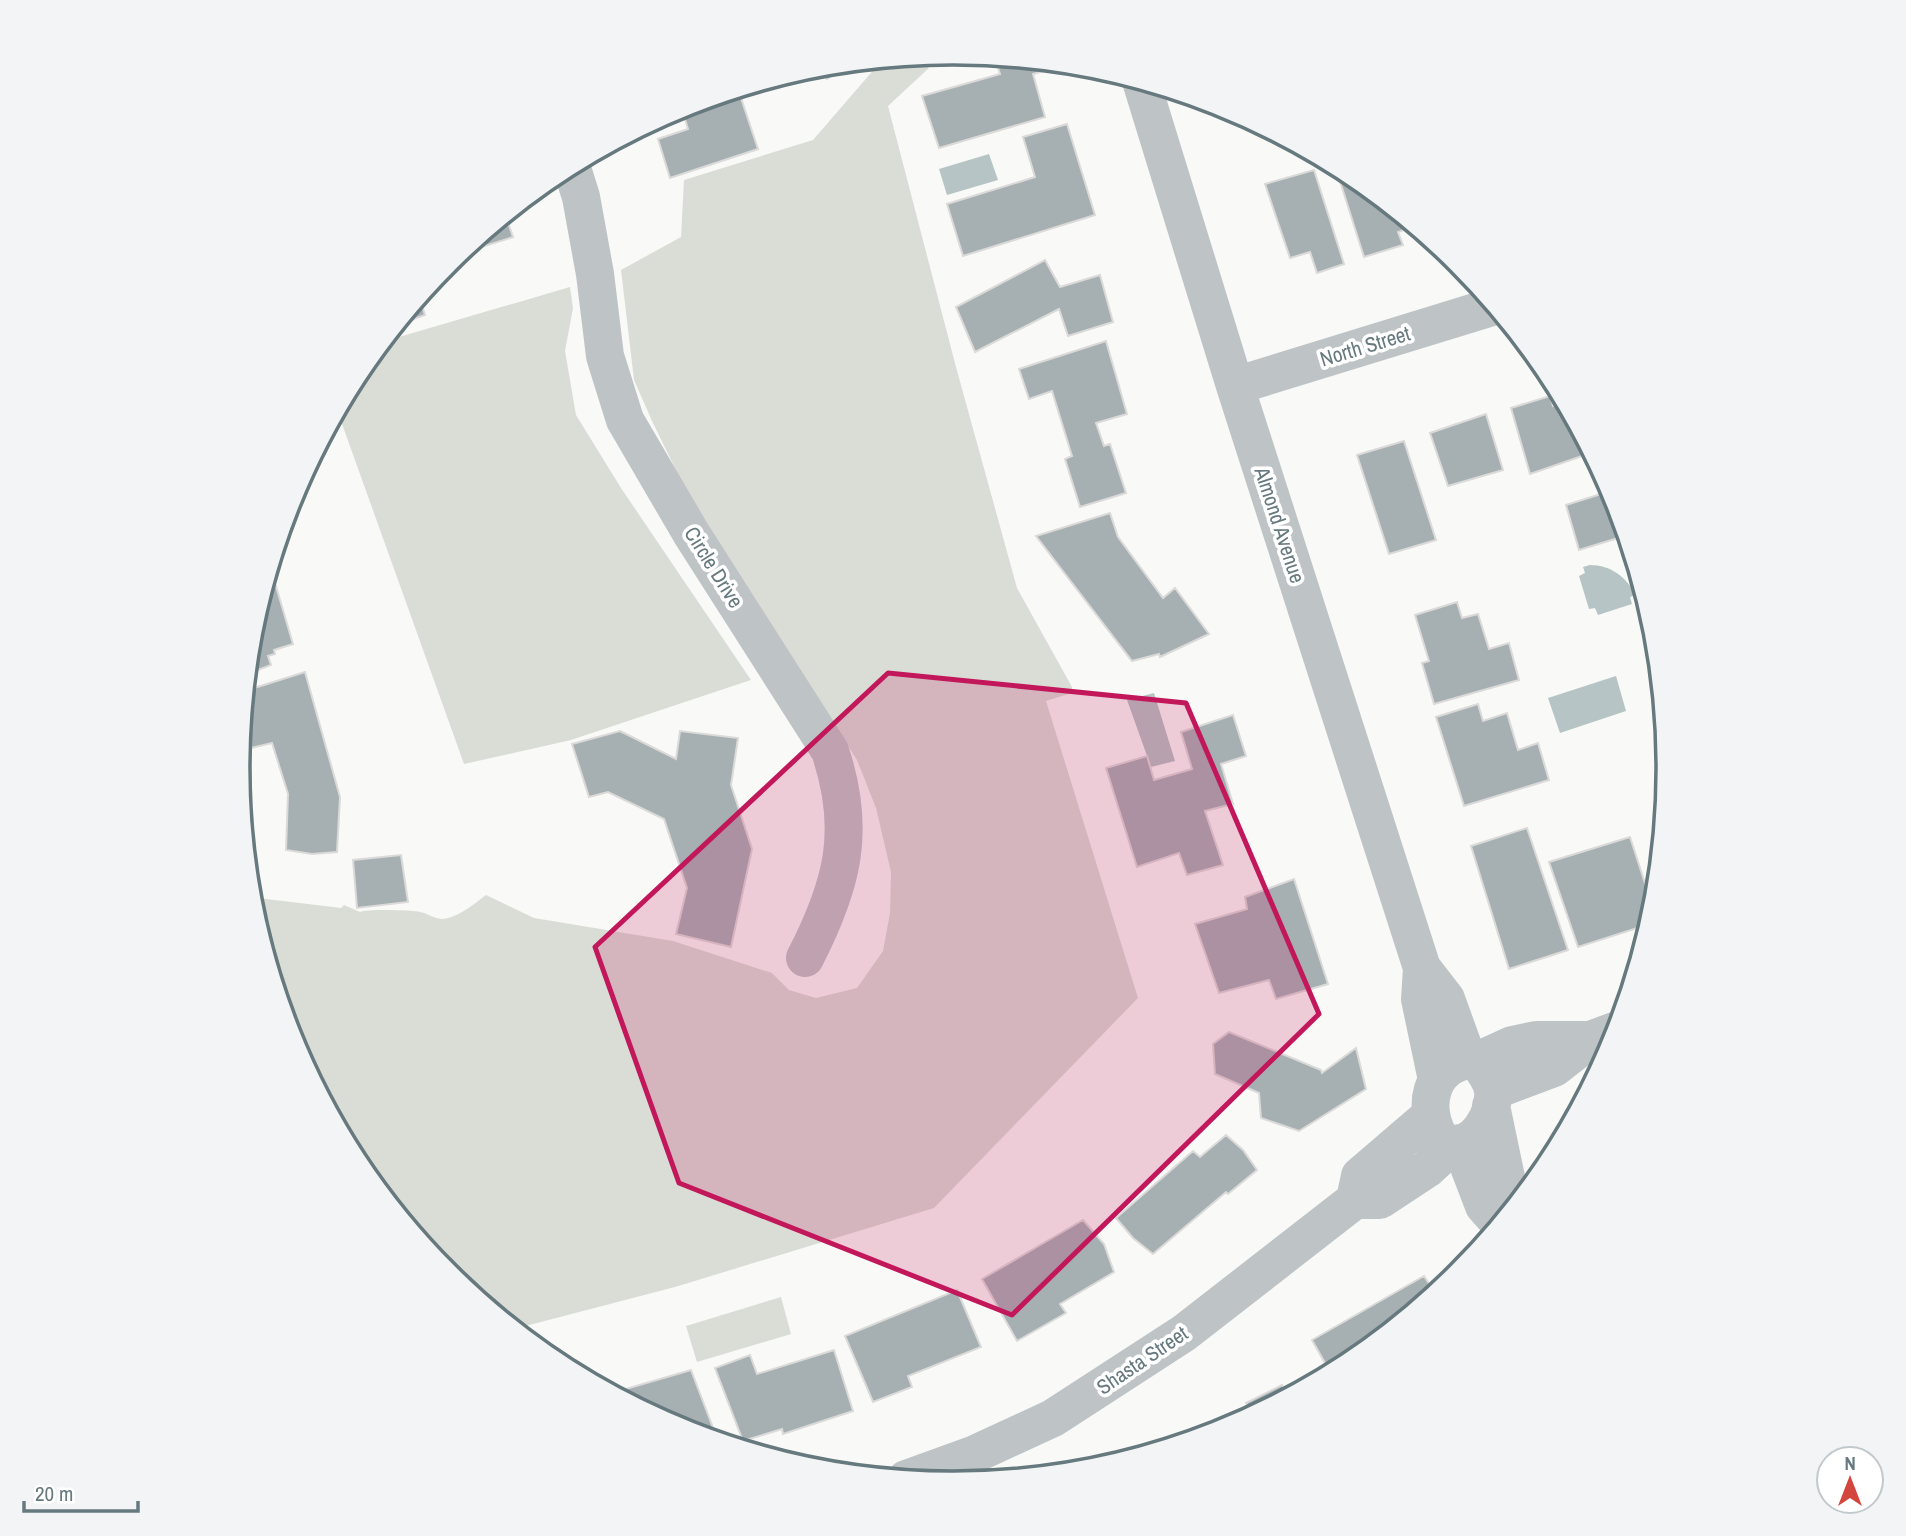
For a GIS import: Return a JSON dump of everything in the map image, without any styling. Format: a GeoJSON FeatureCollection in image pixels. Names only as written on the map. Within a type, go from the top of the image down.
{"type":"FeatureCollection","features":[{"type":"Feature","properties":{"kind":"street","name":"Almond Avenue"},"geometry":{"type":"LineString","coordinates":[[1144,92],[1235,386],[1422,968],[1446,999],[1452,1014],[1466,1085]]}},
{"type":"Feature","properties":{"kind":"street","name":"Circle Drive"},"geometry":{"type":"LineString","coordinates":[[574,175],[581,197],[595,274],[605,356],[625,420],[691,533],[830,751],[836,771],[841,794],[843,859],[834,897],[805,958]]}},
{"type":"Feature","properties":{"kind":"street","name":"North Street"},"geometry":{"type":"LineString","coordinates":[[1235,386],[1486,309]]}},
{"type":"Feature","properties":{"kind":"street","name":"Almond Avenue"},"geometry":{"type":"LineString","coordinates":[[1422,968],[1420,999],[1466,1085],[1509,1198]]}},
{"type":"Feature","properties":{"kind":"street"},"geometry":{"type":"LineString","coordinates":[[1452,1014],[1482,1037],[1512,1045]]}},
{"type":"Feature","properties":{"kind":"street","name":"Shasta Street"},"geometry":{"type":"LineString","coordinates":[[1466,1085],[1554,1068],[1604,1035]]}},
{"type":"Feature","properties":{"kind":"street","name":"Shasta Street"},"geometry":{"type":"LineString","coordinates":[[1355,1200],[1360,1176],[1512,1045],[1536,1040],[1604,1035]]}},
{"type":"Feature","properties":{"kind":"street"},"geometry":{"type":"LineString","coordinates":[[1466,1085],[1440,1139],[1457,1143],[1484,1206],[1494,1217]]}},
{"type":"Feature","properties":{"kind":"street","name":"Shasta Street"},"geometry":{"type":"LineString","coordinates":[[929,1470],[975,1454],[1053,1418],[1184,1333],[1355,1200],[1380,1200],[1427,1169],[1457,1143],[1474,1136],[1482,1128],[1466,1085]]}},
{"type":"Feature","properties":{"kind":"highlighted area"},"geometry":{"type":"Polygon","coordinates":[[[888,673],[1186,703],[1319,1014],[1012,1315],[679,1183],[595,947],[888,673]]]}},
{"type":"Feature","properties":{"kind":"shaded area"},"geometry":{"type":"Polygon","coordinates":[[[907,66],[927,66],[929,68],[888,106],[1017,588],[1072,687],[1072,693],[1046,701],[1138,998],[934,1208],[675,1287],[525,1326],[489,1297],[424,1232],[368,1159],[344,1120],[303,1037],[287,994],[262,898],[341,908],[344,905],[360,912],[415,911],[442,919],[460,913],[486,895],[534,918],[673,941],[772,973],[789,990],[816,998],[857,988],[883,951],[890,913],[891,872],[876,808],[857,760],[695,509],[652,421],[634,380],[621,270],[681,237],[684,180],[813,140],[874,70],[907,66]]]}},
{"type":"Feature","properties":{"kind":"shaded area"},"geometry":{"type":"Polygon","coordinates":[[[989,154],[998,180],[947,195],[939,169],[989,154]]]}},
{"type":"Feature","properties":{"kind":"shaded area"},"geometry":{"type":"Polygon","coordinates":[[[570,287],[573,308],[565,351],[576,415],[621,488],[751,680],[571,740],[464,764],[341,421],[368,377],[397,338],[570,287]]]}},
{"type":"Feature","properties":{"kind":"shaded area"},"geometry":{"type":"Polygon","coordinates":[[[1583,567],[1605,567],[1623,578],[1633,591],[1634,596],[1630,597],[1632,604],[1598,615],[1595,608],[1589,609],[1579,576],[1585,573],[1583,567]]]}},
{"type":"Feature","properties":{"kind":"shaded area"},"geometry":{"type":"Polygon","coordinates":[[[1616,676],[1626,711],[1560,733],[1548,698],[1616,676]]]}},
{"type":"Feature","properties":{"kind":"shaded area"},"geometry":{"type":"Polygon","coordinates":[[[1154,693],[1175,761],[1151,767],[1127,700],[1154,693]]]}},
{"type":"Feature","properties":{"kind":"shaded area"},"geometry":{"type":"Polygon","coordinates":[[[781,1297],[791,1334],[697,1362],[686,1326],[781,1297]]]}},
{"type":"Feature","properties":{"kind":"building"},"geometry":{"type":"Polygon","coordinates":[[[998,66],[1044,71],[1033,74],[1045,117],[939,148],[922,96],[1000,74],[998,66]]]}},
{"type":"Feature","properties":{"kind":"building"},"geometry":{"type":"Polygon","coordinates":[[[741,98],[758,149],[670,178],[658,139],[688,129],[685,118],[741,98]]]}},
{"type":"Feature","properties":{"kind":"building"},"geometry":{"type":"Polygon","coordinates":[[[1067,124],[1095,215],[963,256],[947,204],[1035,177],[1023,137],[1067,124]]]}},
{"type":"Feature","properties":{"kind":"building"},"geometry":{"type":"Polygon","coordinates":[[[1314,170],[1344,264],[1317,273],[1310,252],[1290,258],[1265,184],[1314,170]]]}},
{"type":"Feature","properties":{"kind":"building"},"geometry":{"type":"Polygon","coordinates":[[[1340,180],[1405,229],[1398,232],[1403,245],[1364,257],[1340,180]]]}},
{"type":"Feature","properties":{"kind":"building"},"geometry":{"type":"Polygon","coordinates":[[[508,223],[513,237],[480,247],[508,223]]]}},
{"type":"Feature","properties":{"kind":"building"},"geometry":{"type":"Polygon","coordinates":[[[1045,260],[1060,287],[1100,275],[1113,322],[1068,336],[1059,309],[975,352],[956,307],[1045,260]]]}},
{"type":"Feature","properties":{"kind":"building"},"geometry":{"type":"Polygon","coordinates":[[[422,306],[425,315],[411,320],[422,306]]]}},
{"type":"Feature","properties":{"kind":"building"},"geometry":{"type":"Polygon","coordinates":[[[1106,341],[1127,414],[1096,423],[1104,446],[1110,444],[1126,493],[1080,507],[1065,459],[1072,456],[1052,391],[1029,399],[1019,369],[1106,341]]]}},
{"type":"Feature","properties":{"kind":"building"},"geometry":{"type":"Polygon","coordinates":[[[1550,396],[1583,456],[1530,474],[1511,408],[1550,396]]]}},
{"type":"Feature","properties":{"kind":"building"},"geometry":{"type":"Polygon","coordinates":[[[1486,414],[1503,470],[1448,486],[1430,433],[1486,414]]]}},
{"type":"Feature","properties":{"kind":"building"},"geometry":{"type":"Polygon","coordinates":[[[1404,441],[1436,540],[1389,554],[1357,455],[1404,441]]]}},
{"type":"Feature","properties":{"kind":"building"},"geometry":{"type":"Polygon","coordinates":[[[1601,494],[1618,538],[1579,550],[1566,505],[1601,494]]]}},
{"type":"Feature","properties":{"kind":"building"},"geometry":{"type":"Polygon","coordinates":[[[1110,513],[1118,537],[1163,598],[1175,588],[1209,634],[1160,657],[1159,654],[1132,661],[1036,536],[1110,513]]]}},
{"type":"Feature","properties":{"kind":"building"},"geometry":{"type":"Polygon","coordinates":[[[275,583],[293,644],[274,650],[275,654],[268,656],[271,665],[257,670],[275,583]]]}},
{"type":"Feature","properties":{"kind":"building"},"geometry":{"type":"Polygon","coordinates":[[[1457,602],[1462,618],[1478,614],[1489,649],[1509,643],[1519,680],[1434,704],[1422,663],[1429,661],[1415,615],[1457,602]]]}},
{"type":"Feature","properties":{"kind":"building"},"geometry":{"type":"Polygon","coordinates":[[[305,672],[340,797],[337,852],[312,854],[286,850],[288,794],[272,743],[250,748],[255,688],[305,672]]]}},
{"type":"Feature","properties":{"kind":"building"},"geometry":{"type":"Polygon","coordinates":[[[1478,704],[1483,721],[1507,713],[1518,750],[1538,743],[1549,780],[1464,806],[1436,717],[1478,704]]]}},
{"type":"Feature","properties":{"kind":"building"},"geometry":{"type":"Polygon","coordinates":[[[1233,715],[1246,756],[1221,764],[1233,804],[1205,811],[1223,865],[1187,875],[1179,853],[1137,867],[1106,768],[1147,756],[1154,780],[1192,769],[1181,732],[1233,715]]]}},
{"type":"Feature","properties":{"kind":"building"},"geometry":{"type":"Polygon","coordinates":[[[620,731],[676,759],[680,731],[738,738],[731,785],[752,849],[731,947],[676,934],[687,888],[664,819],[608,792],[589,797],[572,744],[620,731]]]}},
{"type":"Feature","properties":{"kind":"building"},"geometry":{"type":"Polygon","coordinates":[[[1527,828],[1568,950],[1509,969],[1471,846],[1527,828]]]}},
{"type":"Feature","properties":{"kind":"building"},"geometry":{"type":"Polygon","coordinates":[[[1630,837],[1646,886],[1637,928],[1578,947],[1549,862],[1630,837]]]}},
{"type":"Feature","properties":{"kind":"building"},"geometry":{"type":"Polygon","coordinates":[[[401,855],[408,902],[357,908],[353,860],[401,855]]]}},
{"type":"Feature","properties":{"kind":"building"},"geometry":{"type":"Polygon","coordinates":[[[1294,879],[1328,984],[1276,999],[1269,980],[1219,993],[1195,924],[1247,909],[1245,897],[1294,879]]]}},
{"type":"Feature","properties":{"kind":"building"},"geometry":{"type":"Polygon","coordinates":[[[1229,1032],[1321,1070],[1322,1073],[1356,1048],[1366,1089],[1299,1131],[1261,1118],[1259,1093],[1215,1074],[1213,1044],[1229,1032]]]}},
{"type":"Feature","properties":{"kind":"building"},"geometry":{"type":"Polygon","coordinates":[[[1226,1135],[1243,1150],[1257,1170],[1228,1194],[1226,1192],[1153,1254],[1133,1238],[1116,1218],[1193,1151],[1200,1157],[1226,1135]]]}},
{"type":"Feature","properties":{"kind":"building"},"geometry":{"type":"Polygon","coordinates":[[[1083,1220],[1104,1244],[1114,1272],[1060,1304],[1066,1313],[1017,1341],[982,1279],[1083,1220]]]}},
{"type":"Feature","properties":{"kind":"building"},"geometry":{"type":"Polygon","coordinates":[[[1424,1276],[1430,1285],[1381,1326],[1326,1364],[1312,1340],[1424,1276]]]}},
{"type":"Feature","properties":{"kind":"building"},"geometry":{"type":"Polygon","coordinates":[[[957,1290],[981,1347],[908,1376],[912,1387],[873,1402],[845,1336],[957,1290]]]}},
{"type":"Feature","properties":{"kind":"building"},"geometry":{"type":"Polygon","coordinates":[[[834,1350],[853,1411],[783,1434],[782,1429],[747,1440],[742,1438],[715,1368],[750,1355],[757,1374],[834,1350]]]}},
{"type":"Feature","properties":{"kind":"building"},"geometry":{"type":"Polygon","coordinates":[[[691,1370],[713,1429],[684,1418],[624,1389],[691,1370]]]}},
{"type":"Feature","properties":{"kind":"building"},"geometry":{"type":"Polygon","coordinates":[[[1282,1385],[1284,1388],[1248,1406],[1246,1403],[1282,1385]]]}}]}
